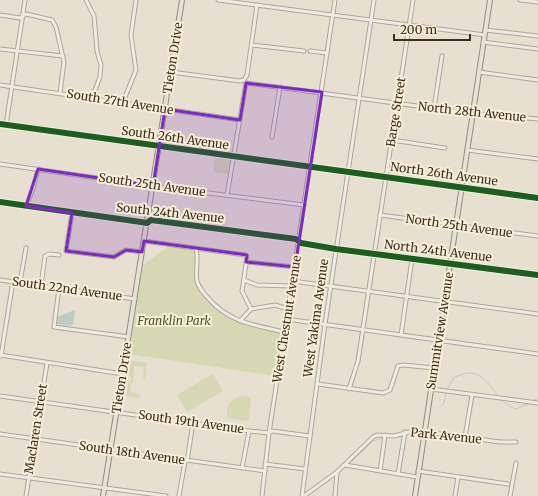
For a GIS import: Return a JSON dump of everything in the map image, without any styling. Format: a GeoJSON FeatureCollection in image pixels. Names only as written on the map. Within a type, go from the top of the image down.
{"type":"FeatureCollection","features":[{"type":"Feature","properties":{"kind":"main road","name":"Tieton Drive"},"geometry":{"type":"LineString","coordinates":[[104,496],[182,0]]}},
{"type":"Feature","properties":{"kind":"main road","name":"Summitview Avenue"},"geometry":{"type":"LineString","coordinates":[[414,496],[490,0]]}},
{"type":"Feature","properties":{"kind":"street"},"geometry":{"type":"LineString","coordinates":[[6,125],[25,0]]}},
{"type":"Feature","properties":{"kind":"street"},"geometry":{"type":"LineString","coordinates":[[86,0],[94,16],[97,51],[101,65],[100,77],[92,98]]}},
{"type":"Feature","properties":{"kind":"street"},"geometry":{"type":"LineString","coordinates":[[123,102],[136,70],[131,35],[136,0]]}},
{"type":"Feature","properties":{"kind":"street"},"geometry":{"type":"LineString","coordinates":[[218,0],[484,35]]}},
{"type":"Feature","properties":{"kind":"street","name":"West Chestnut Avenue"},"geometry":{"type":"LineString","coordinates":[[262,496],[269,433],[335,0]]}},
{"type":"Feature","properties":{"kind":"street","name":"West Yakima Avenue"},"geometry":{"type":"LineString","coordinates":[[303,496],[305,469],[318,384],[325,324],[374,0]]}},
{"type":"Feature","properties":{"kind":"street","name":"Barge Street"},"geometry":{"type":"LineString","coordinates":[[349,389],[356,371],[363,329],[413,0]]}},
{"type":"Feature","properties":{"kind":"street"},"geometry":{"type":"LineString","coordinates":[[520,0],[538,2]]}},
{"type":"Feature","properties":{"kind":"street"},"geometry":{"type":"LineString","coordinates":[[171,72],[240,81],[244,80],[247,75],[257,5]]}},
{"type":"Feature","properties":{"kind":"street"},"geometry":{"type":"LineString","coordinates":[[0,15],[20,18],[26,14],[52,20],[56,27],[63,56],[64,68],[60,93]]}},
{"type":"Feature","properties":{"kind":"street"},"geometry":{"type":"LineString","coordinates":[[485,30],[538,36]]}},
{"type":"Feature","properties":{"kind":"street"},"geometry":{"type":"LineString","coordinates":[[484,42],[538,49]]}},
{"type":"Feature","properties":{"kind":"street"},"geometry":{"type":"LineString","coordinates":[[252,45],[304,51]]}},
{"type":"Feature","properties":{"kind":"street"},"geometry":{"type":"LineString","coordinates":[[0,49],[17,52],[21,50],[63,56]]}},
{"type":"Feature","properties":{"kind":"street"},"geometry":{"type":"LineString","coordinates":[[310,51],[327,53]]}},
{"type":"Feature","properties":{"kind":"street"},"geometry":{"type":"LineString","coordinates":[[434,108],[442,56]]}},
{"type":"Feature","properties":{"kind":"street"},"geometry":{"type":"LineString","coordinates":[[479,72],[538,80]]}},
{"type":"Feature","properties":{"kind":"street","name":"North 28th Avenue"},"geometry":{"type":"LineString","coordinates":[[240,120],[246,83],[538,120]]}},
{"type":"Feature","properties":{"kind":"street","name":"South 27th Avenue"},"geometry":{"type":"LineString","coordinates":[[0,85],[240,120]]}},
{"type":"Feature","properties":{"kind":"street"},"geometry":{"type":"LineString","coordinates":[[272,138],[280,87]]}},
{"type":"Feature","properties":{"kind":"street"},"geometry":{"type":"LineString","coordinates":[[227,195],[240,120]]}},
{"type":"Feature","properties":{"kind":"street","name":"South 26th Avenue"},"geometry":{"type":"LineString","coordinates":[[0,124],[158,147],[348,171]]}},
{"type":"Feature","properties":{"kind":"street"},"geometry":{"type":"LineString","coordinates":[[392,140],[445,148]]}},
{"type":"Feature","properties":{"kind":"street"},"geometry":{"type":"LineString","coordinates":[[467,150],[538,159]]}},
{"type":"Feature","properties":{"kind":"street","name":"South 25th Avenue"},"geometry":{"type":"LineString","coordinates":[[0,164],[153,186],[304,205]]}},
{"type":"Feature","properties":{"kind":"street"},"geometry":{"type":"LineString","coordinates":[[26,206],[33,189],[38,169]]}},
{"type":"Feature","properties":{"kind":"street","name":"North 26th Avenue"},"geometry":{"type":"LineString","coordinates":[[348,171],[538,198]]}},
{"type":"Feature","properties":{"kind":"street","name":"South 24th Avenue"},"geometry":{"type":"LineString","coordinates":[[0,202],[147,223],[151,220],[296,239],[299,242],[336,249]]}},
{"type":"Feature","properties":{"kind":"street"},"geometry":{"type":"LineString","coordinates":[[72,213],[66,251],[114,257],[126,250],[142,252]]}},
{"type":"Feature","properties":{"kind":"street","name":"North 25th Avenue"},"geometry":{"type":"LineString","coordinates":[[380,215],[538,236]]}},
{"type":"Feature","properties":{"kind":"street"},"geometry":{"type":"LineString","coordinates":[[144,241],[247,256],[242,291],[251,309]]}},
{"type":"Feature","properties":{"kind":"street"},"geometry":{"type":"LineString","coordinates":[[20,282],[26,248]]}},
{"type":"Feature","properties":{"kind":"street"},"geometry":{"type":"LineString","coordinates":[[196,248],[198,264],[196,276],[203,293],[228,316],[240,321],[284,332]]}},
{"type":"Feature","properties":{"kind":"street","name":"North 24th Avenue"},"geometry":{"type":"LineString","coordinates":[[336,249],[538,275]]}},
{"type":"Feature","properties":{"kind":"street"},"geometry":{"type":"LineString","coordinates":[[41,286],[45,256],[50,254],[59,255]]}},
{"type":"Feature","properties":{"kind":"street"},"geometry":{"type":"LineString","coordinates":[[400,334],[412,259]]}},
{"type":"Feature","properties":{"kind":"street"},"geometry":{"type":"LineString","coordinates":[[246,262],[295,267]]}},
{"type":"Feature","properties":{"kind":"street","name":"South 22nd Avenue"},"geometry":{"type":"LineString","coordinates":[[0,280],[135,299]]}},
{"type":"Feature","properties":{"kind":"street"},"geometry":{"type":"LineString","coordinates":[[244,280],[257,285],[292,286]]}},
{"type":"Feature","properties":{"kind":"street"},"geometry":{"type":"LineString","coordinates":[[292,281],[538,314]]}},
{"type":"Feature","properties":{"kind":"street"},"geometry":{"type":"LineString","coordinates":[[13,282],[1,356],[123,374]]}},
{"type":"Feature","properties":{"kind":"street"},"geometry":{"type":"LineString","coordinates":[[59,288],[54,326],[129,337]]}},
{"type":"Feature","properties":{"kind":"street"},"geometry":{"type":"LineString","coordinates":[[240,321],[251,309],[275,305],[288,309]]}},
{"type":"Feature","properties":{"kind":"street"},"geometry":{"type":"LineString","coordinates":[[286,320],[363,329],[538,354]]}},
{"type":"Feature","properties":{"kind":"street","name":"Maclaren Street"},"geometry":{"type":"LineString","coordinates":[[26,496],[47,363]]}},
{"type":"Feature","properties":{"kind":"street"},"geometry":{"type":"LineString","coordinates":[[318,384],[383,393],[390,390],[394,372],[398,366],[403,365],[434,368]]}},
{"type":"Feature","properties":{"kind":"street"},"geometry":{"type":"LineString","coordinates":[[431,389],[538,403]]}},
{"type":"Feature","properties":{"kind":"street"},"geometry":{"type":"LineString","coordinates":[[465,437],[472,395]]}},
{"type":"Feature","properties":{"kind":"street","name":"South 19th Avenue"},"geometry":{"type":"LineString","coordinates":[[0,396],[249,431],[269,433],[272,431],[310,436]]}},
{"type":"Feature","properties":{"kind":"street"},"geometry":{"type":"LineString","coordinates":[[179,496],[193,423]]}},
{"type":"Feature","properties":{"kind":"street"},"geometry":{"type":"LineString","coordinates":[[242,468],[249,431]]}},
{"type":"Feature","properties":{"kind":"street","name":"Park Avenue"},"geometry":{"type":"LineString","coordinates":[[303,496],[337,472],[373,437],[425,432],[516,442]]}},
{"type":"Feature","properties":{"kind":"street","name":"South 18th Avenue"},"geometry":{"type":"LineString","coordinates":[[0,434],[265,471]]}},
{"type":"Feature","properties":{"kind":"street"},"geometry":{"type":"LineString","coordinates":[[398,474],[405,434]]}},
{"type":"Feature","properties":{"kind":"street"},"geometry":{"type":"LineString","coordinates":[[380,471],[385,435]]}},
{"type":"Feature","properties":{"kind":"street"},"geometry":{"type":"LineString","coordinates":[[510,496],[516,463]]}},
{"type":"Feature","properties":{"kind":"street"},"geometry":{"type":"LineString","coordinates":[[265,464],[305,469]]}},
{"type":"Feature","properties":{"kind":"street"},"geometry":{"type":"LineString","coordinates":[[345,465],[417,478]]}},
{"type":"Feature","properties":{"kind":"street"},"geometry":{"type":"LineString","coordinates":[[418,471],[508,484]]}},
{"type":"Feature","properties":{"kind":"street"},"geometry":{"type":"LineString","coordinates":[[335,496],[337,472]]}},
{"type":"Feature","properties":{"kind":"street"},"geometry":{"type":"LineString","coordinates":[[0,474],[166,496]]}},
{"type":"Feature","properties":{"kind":"street"},"geometry":{"type":"LineString","coordinates":[[455,496],[458,477]]}},
{"type":"Feature","properties":{"kind":"highlighted area"},"geometry":{"type":"Polygon","coordinates":[[[246,83],[322,92],[295,267],[246,262],[247,255],[144,241],[142,252],[126,250],[114,257],[66,251],[72,213],[26,206],[38,169],[153,186],[165,109],[240,120],[246,83]]]}},
{"type":"Feature","properties":{"kind":"green space"},"geometry":{"type":"Polygon","coordinates":[[[215,158],[232,160],[230,174],[213,172],[215,158]]]}},
{"type":"Feature","properties":{"kind":"green space","name":"Franklin Park"},"geometry":{"type":"Polygon","coordinates":[[[168,247],[194,251],[196,254],[197,284],[201,292],[223,315],[232,320],[282,333],[276,376],[129,354],[143,265],[168,247]]]}},
{"type":"Feature","properties":{"kind":"green space"},"geometry":{"type":"Polygon","coordinates":[[[128,360],[147,363],[145,379],[143,379],[144,367],[134,366],[133,383],[131,383],[130,392],[141,395],[139,398],[126,396],[128,384],[132,379],[127,371],[128,360]]]}},
{"type":"Feature","properties":{"kind":"green space"},"geometry":{"type":"Polygon","coordinates":[[[213,374],[223,391],[187,412],[177,395],[213,374]]]}},
{"type":"Feature","properties":{"kind":"green space"},"geometry":{"type":"Polygon","coordinates":[[[242,396],[251,397],[249,419],[247,421],[227,418],[227,410],[232,401],[242,396]]]}},
{"type":"Feature","properties":{"kind":"shaded area"},"geometry":{"type":"Polygon","coordinates":[[[75,310],[73,324],[71,326],[56,324],[57,317],[75,310]]]}},
{"type":"Feature","properties":{"kind":"waterway"},"geometry":{"type":"LineString","coordinates":[[448,388],[454,377],[468,373],[478,375],[486,381],[497,395]]}},
{"type":"Feature","properties":{"kind":"waterway"},"geometry":{"type":"LineString","coordinates":[[440,407],[444,403],[446,393]]}},
{"type":"Feature","properties":{"kind":"waterway"},"geometry":{"type":"LineString","coordinates":[[533,400],[538,399]]}},
{"type":"Feature","properties":{"kind":"waterway"},"geometry":{"type":"LineString","coordinates":[[500,400],[515,409],[528,404]]}},
{"type":"Feature","properties":{"kind":"waterway"},"geometry":{"type":"LineString","coordinates":[[406,434],[415,434]]}},
{"type":"Feature","properties":{"kind":"waterway"},"geometry":{"type":"LineString","coordinates":[[387,438],[401,436]]}},
{"type":"Feature","properties":{"kind":"waterway"},"geometry":{"type":"LineString","coordinates":[[351,462],[373,441],[383,438]]}},
{"type":"Feature","properties":{"kind":"cycle path"},"geometry":{"type":"LineString","coordinates":[[0,124],[538,198]]}},
{"type":"Feature","properties":{"kind":"cycle path"},"geometry":{"type":"LineString","coordinates":[[0,202],[147,223],[151,220],[296,239],[301,243],[336,249],[538,275]]}}]}
